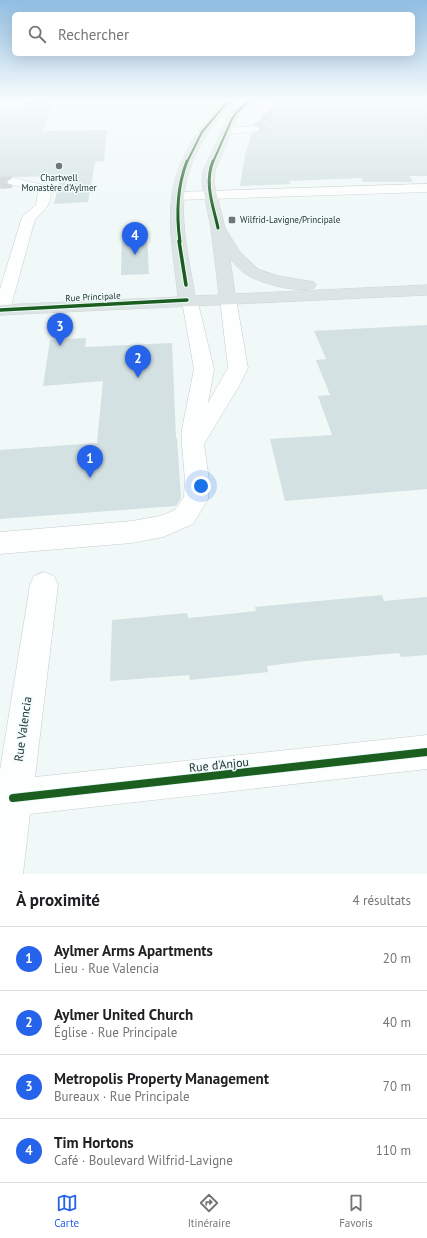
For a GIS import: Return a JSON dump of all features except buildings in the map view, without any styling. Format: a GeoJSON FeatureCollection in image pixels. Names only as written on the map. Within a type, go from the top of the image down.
{"type":"FeatureCollection","features":[{"type":"Feature","properties":{"kind":"main road"},"geometry":{"type":"LineString","coordinates":[[187,300],[179,229],[178,196],[183,173],[197,141]]}},
{"type":"Feature","properties":{"kind":"main road"},"geometry":{"type":"LineString","coordinates":[[223,141],[209,171],[208,183],[218,228],[228,299]]}},
{"type":"Feature","properties":{"kind":"main road"},"geometry":{"type":"LineString","coordinates":[[218,228],[227,246],[244,266],[250,271],[264,277],[284,283],[424,290]]}},
{"type":"Feature","properties":{"kind":"main road","name":"Rue Principale"},"geometry":{"type":"LineString","coordinates":[[1,310],[187,300],[424,290]]}},
{"type":"Feature","properties":{"kind":"street"},"geometry":{"type":"LineString","coordinates":[[1,310],[29,217],[42,208],[45,198],[44,189],[13,182]]}},
{"type":"Feature","properties":{"kind":"street"},"geometry":{"type":"LineString","coordinates":[[178,196],[427,188]]}},
{"type":"Feature","properties":{"kind":"street"},"geometry":{"type":"LineString","coordinates":[[193,445],[218,406],[238,368],[228,299]]}},
{"type":"Feature","properties":{"kind":"street"},"geometry":{"type":"LineString","coordinates":[[0,543],[132,532],[163,526],[184,517],[196,499],[197,480],[193,445],[193,429],[204,369],[191,307],[187,300]]}},
{"type":"Feature","properties":{"kind":"street","name":"Rue Valencia"},"geometry":{"type":"LineString","coordinates":[[3,874],[44,585]]}},
{"type":"Feature","properties":{"kind":"street","name":"Rue d'Anjou"},"geometry":{"type":"LineString","coordinates":[[13,798],[427,752]]}},
{"type":"Feature","properties":{"kind":"tunnel"},"geometry":{"type":"LineString","coordinates":[[0,183],[13,182]]}},
{"type":"Feature","properties":{"kind":"cycle path"},"geometry":{"type":"LineString","coordinates":[[186,285],[179,240],[177,207],[180,182],[189,156],[197,141]]}},
{"type":"Feature","properties":{"kind":"cycle path"},"geometry":{"type":"LineString","coordinates":[[218,228],[208,183],[209,171],[222,141]]}},
{"type":"Feature","properties":{"kind":"cycle path"},"geometry":{"type":"LineString","coordinates":[[0,310],[187,300]]}},
{"type":"Feature","properties":{"kind":"cycle path"},"geometry":{"type":"LineString","coordinates":[[13,798],[427,752]]}},
{"type":"Feature","properties":{"kind":"place","name":"Chartwell Monastère d'Aylmer"},"geometry":{"type":"Point","coordinates":[59,166]}},
{"type":"Feature","properties":{"kind":"place","name":"Wilfrid-Lavigne/Principale"},"geometry":{"type":"Point","coordinates":[232,220]}},
{"type":"Feature","properties":{"kind":"place","name":"Tim Hortons"},"geometry":{"type":"Point","coordinates":[135,255]}},
{"type":"Feature","properties":{"kind":"place","name":"Metropolis Property Management"},"geometry":{"type":"Point","coordinates":[60,346]}},
{"type":"Feature","properties":{"kind":"place","name":"Aylmer United Church"},"geometry":{"type":"Point","coordinates":[138,378]}},
{"type":"Feature","properties":{"kind":"place","name":"Aylmer Arms Apartments"},"geometry":{"type":"Point","coordinates":[90,478]}}]}
